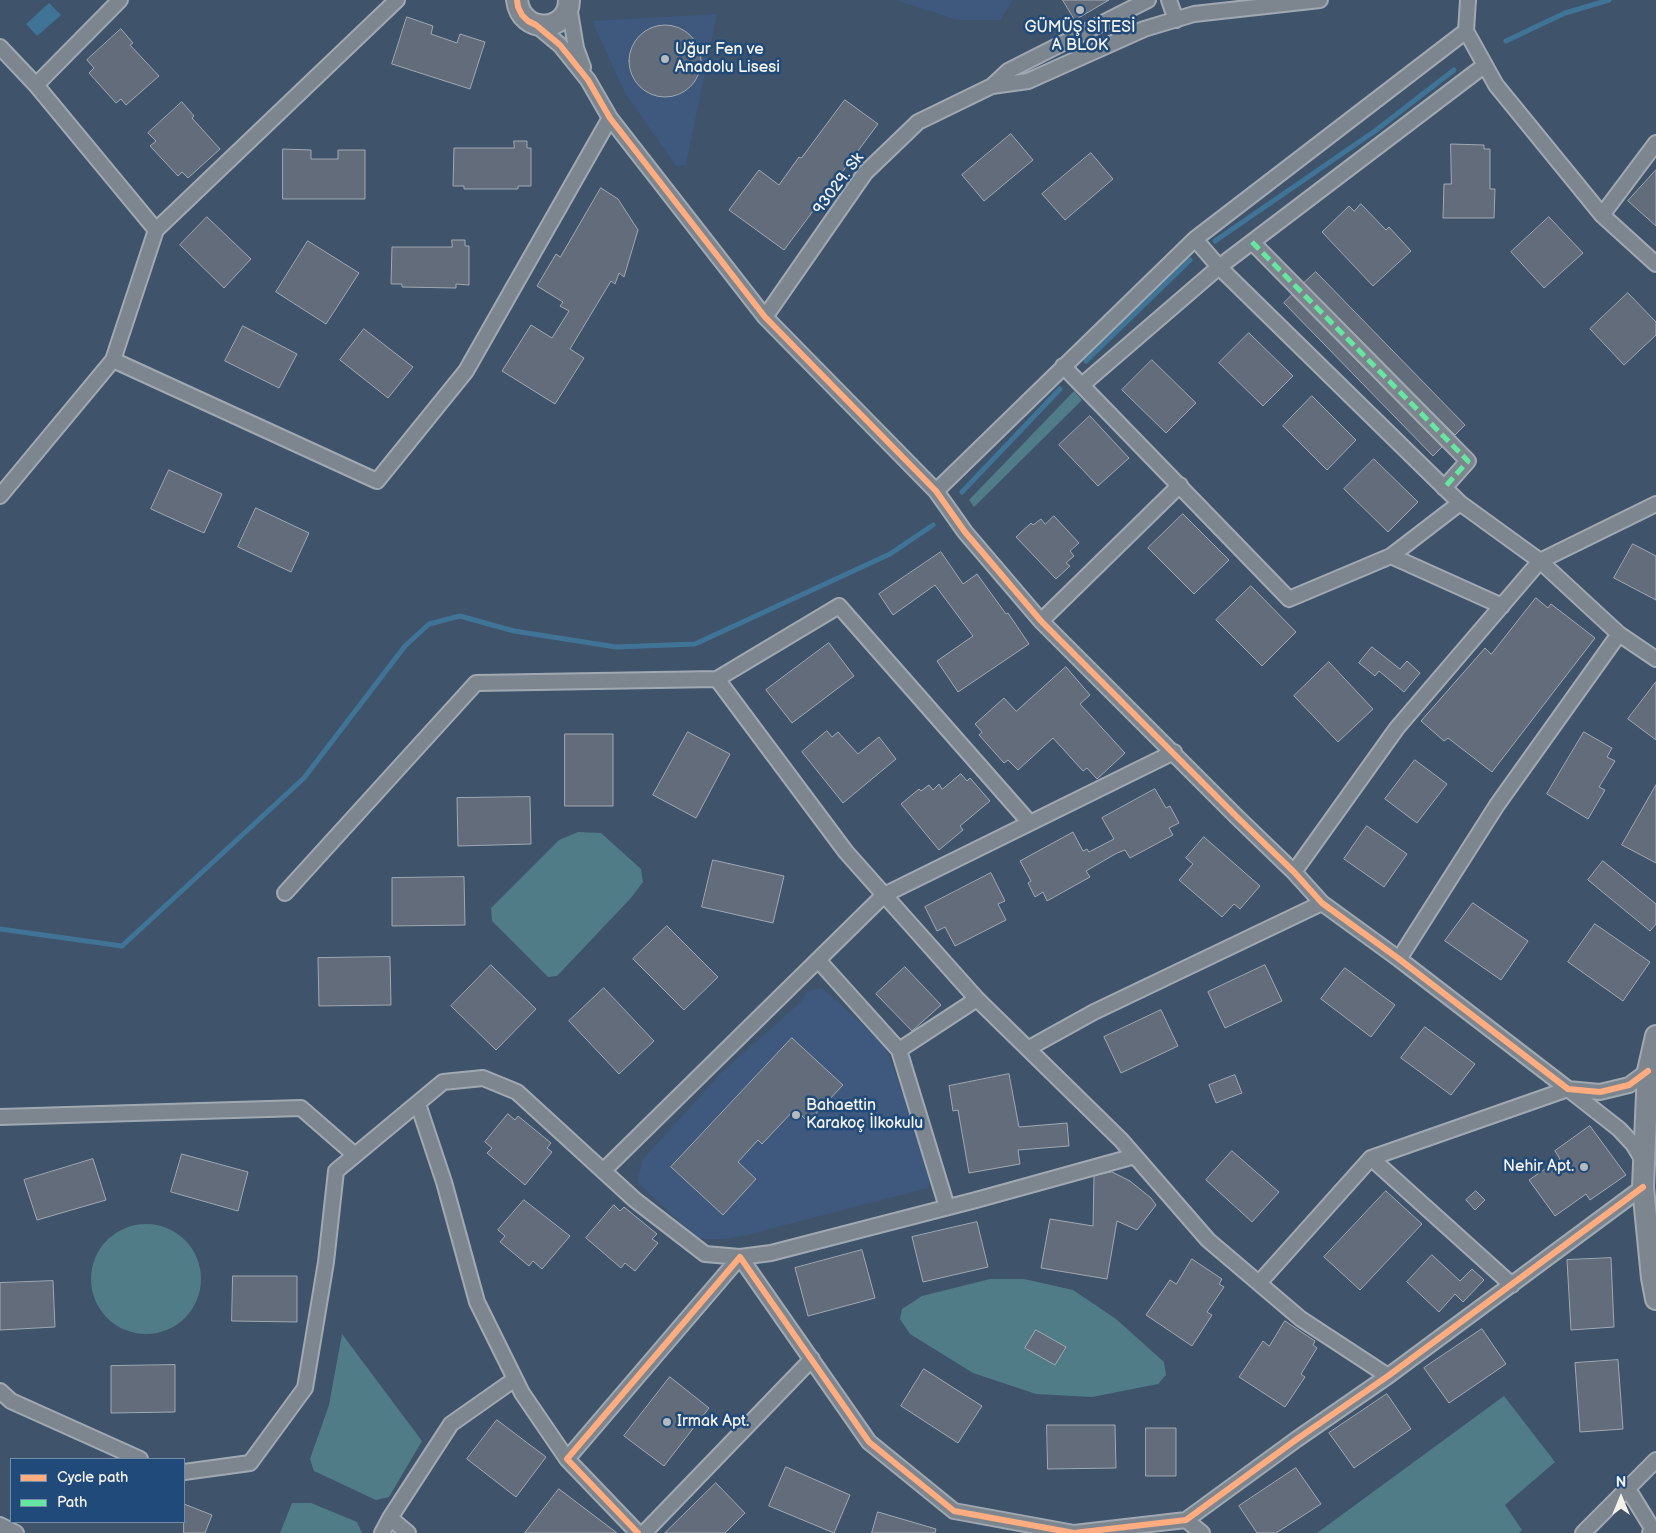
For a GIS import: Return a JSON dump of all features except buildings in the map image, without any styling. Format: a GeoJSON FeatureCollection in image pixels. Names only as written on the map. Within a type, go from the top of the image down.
{"type":"FeatureCollection","features":[{"type":"Feature","properties":{"kind":"main road"},"geometry":{"type":"LineString","coordinates":[[514,2],[528,21],[544,26],[560,20],[566,13],[569,2]]}},
{"type":"Feature","properties":{"kind":"main road"},"geometry":{"type":"LineString","coordinates":[[1656,1036],[1652,1070],[1647,1179],[1652,1278],[1656,1299]]}},
{"type":"Feature","properties":{"kind":"street"},"geometry":{"type":"LineString","coordinates":[[36,85],[120,0]]}},
{"type":"Feature","properties":{"kind":"street"},"geometry":{"type":"LineString","coordinates":[[0,496],[112,360],[156,230],[397,0]]}},
{"type":"Feature","properties":{"kind":"street","name":"93029. Sk"},"geometry":{"type":"LineString","coordinates":[[765,317],[865,173],[918,122],[992,86],[1008,71],[1148,0]]}},
{"type":"Feature","properties":{"kind":"street"},"geometry":{"type":"LineString","coordinates":[[1169,0],[1176,20]]}},
{"type":"Feature","properties":{"kind":"street","name":"93029. Sk"},"geometry":{"type":"LineString","coordinates":[[992,86],[1028,82],[1144,29],[1194,14],[1320,0]]}},
{"type":"Feature","properties":{"kind":"street"},"geometry":{"type":"LineString","coordinates":[[1468,0],[1466,31],[1496,85],[1602,215],[1656,264]]}},
{"type":"Feature","properties":{"kind":"street"},"geometry":{"type":"LineString","coordinates":[[569,2],[576,48],[588,80]]}},
{"type":"Feature","properties":{"kind":"street"},"geometry":{"type":"LineString","coordinates":[[536,25],[560,45],[588,80],[610,118],[765,317],[936,491],[965,532],[1041,621],[1294,872],[1322,903],[1399,959],[1619,1129],[1647,1179],[1512,1285],[1186,1520],[1074,1533],[954,1511],[869,1442],[740,1257]]}},
{"type":"Feature","properties":{"kind":"street"},"geometry":{"type":"LineString","coordinates":[[936,491],[1195,240],[1466,31]]}},
{"type":"Feature","properties":{"kind":"street"},"geometry":{"type":"LineString","coordinates":[[0,47],[36,85],[156,230]]}},
{"type":"Feature","properties":{"kind":"street"},"geometry":{"type":"LineString","coordinates":[[1082,384],[1219,267],[1485,65]]}},
{"type":"Feature","properties":{"kind":"street"},"geometry":{"type":"LineString","coordinates":[[112,360],[377,481],[466,371],[610,118]]}},
{"type":"Feature","properties":{"kind":"street"},"geometry":{"type":"LineString","coordinates":[[1602,215],[1656,143]]}},
{"type":"Feature","properties":{"kind":"street"},"geometry":{"type":"LineString","coordinates":[[1195,240],[1219,267],[1460,503],[1540,561],[1619,634],[1656,659]]}},
{"type":"Feature","properties":{"kind":"street"},"geometry":{"type":"LineString","coordinates":[[1252,242],[1468,461],[1444,488]]}},
{"type":"Feature","properties":{"kind":"street"},"geometry":{"type":"LineString","coordinates":[[1063,366],[1289,599],[1391,556],[1460,503]]}},
{"type":"Feature","properties":{"kind":"street"},"geometry":{"type":"LineString","coordinates":[[1041,621],[1180,485]]}},
{"type":"Feature","properties":{"kind":"street"},"geometry":{"type":"LineString","coordinates":[[1294,872],[1397,728],[1540,561],[1656,504]]}},
{"type":"Feature","properties":{"kind":"street"},"geometry":{"type":"LineString","coordinates":[[1391,556],[1502,606]]}},
{"type":"Feature","properties":{"kind":"street"},"geometry":{"type":"LineString","coordinates":[[285,893],[476,683],[717,680],[839,606],[1030,823]]}},
{"type":"Feature","properties":{"kind":"street"},"geometry":{"type":"LineString","coordinates":[[1399,959],[1497,805],[1619,634]]}},
{"type":"Feature","properties":{"kind":"street"},"geometry":{"type":"LineString","coordinates":[[717,680],[830,831],[884,895],[977,999],[1029,1048],[1135,1156],[1208,1240],[1301,1318],[1388,1376]]}},
{"type":"Feature","properties":{"kind":"street"},"geometry":{"type":"LineString","coordinates":[[603,1171],[884,895],[1174,752]]}},
{"type":"Feature","properties":{"kind":"street"},"geometry":{"type":"LineString","coordinates":[[1029,1048],[1094,1012],[1322,903]]}},
{"type":"Feature","properties":{"kind":"street"},"geometry":{"type":"LineString","coordinates":[[818,960],[899,1050],[947,1207]]}},
{"type":"Feature","properties":{"kind":"street"},"geometry":{"type":"LineString","coordinates":[[899,1050],[977,999]]}},
{"type":"Feature","properties":{"kind":"street"},"geometry":{"type":"LineString","coordinates":[[1259,1283],[1371,1158],[1568,1089],[1600,1092],[1629,1085],[1652,1070]]}},
{"type":"Feature","properties":{"kind":"street"},"geometry":{"type":"LineString","coordinates":[[185,1472],[250,1463],[306,1388],[326,1262],[336,1171],[443,1082],[483,1078],[517,1092],[634,1200],[705,1254],[740,1257],[772,1253],[1135,1156]]}},
{"type":"Feature","properties":{"kind":"street"},"geometry":{"type":"LineString","coordinates":[[418,1104],[444,1182],[477,1302],[522,1393],[567,1459],[638,1533]]}},
{"type":"Feature","properties":{"kind":"street"},"geometry":{"type":"LineString","coordinates":[[0,1117],[301,1108],[356,1155]]}},
{"type":"Feature","properties":{"kind":"street"},"geometry":{"type":"LineString","coordinates":[[1371,1158],[1512,1285]]}},
{"type":"Feature","properties":{"kind":"street"},"geometry":{"type":"LineString","coordinates":[[567,1459],[740,1257]]}},
{"type":"Feature","properties":{"kind":"street"},"geometry":{"type":"LineString","coordinates":[[644,1533],[812,1359]]}},
{"type":"Feature","properties":{"kind":"street"},"geometry":{"type":"LineString","coordinates":[[382,1533],[451,1424],[516,1379]]}},
{"type":"Feature","properties":{"kind":"street"},"geometry":{"type":"LineString","coordinates":[[0,1391],[10,1401],[138,1458]]}},
{"type":"Feature","properties":{"kind":"street"},"geometry":{"type":"LineString","coordinates":[[1583,1533],[1656,1460]]}},
{"type":"Feature","properties":{"kind":"street"},"geometry":{"type":"LineString","coordinates":[[1628,1489],[1652,1528],[1650,1533]]}},
{"type":"Feature","properties":{"kind":"street"},"geometry":{"type":"LineString","coordinates":[[390,1518],[408,1533]]}},
{"type":"Feature","properties":{"kind":"street"},"geometry":{"type":"LineString","coordinates":[[1186,1520],[1202,1533]]}},
{"type":"Feature","properties":{"kind":"street"},"geometry":{"type":"LineString","coordinates":[[0,1525],[16,1533]]}},
{"type":"Feature","properties":{"kind":"shaded area"},"geometry":{"type":"Polygon","coordinates":[[[896,0],[1013,0],[1000,20],[957,20],[896,0]]]}},
{"type":"Feature","properties":{"kind":"shaded area"},"geometry":{"type":"Polygon","coordinates":[[[49,3],[61,15],[37,36],[26,24],[49,3]]]}},
{"type":"Feature","properties":{"kind":"shaded area"},"geometry":{"type":"Polygon","coordinates":[[[717,14],[686,165],[676,166],[625,93],[592,21],[717,14]]]}},
{"type":"Feature","properties":{"kind":"shaded area","name":"Bahaettin Karakoç İlkokulu"},"geometry":{"type":"Polygon","coordinates":[[[822,988],[884,1043],[931,1171],[928,1188],[747,1235],[725,1239],[705,1239],[695,1236],[637,1182],[643,1159],[723,1071],[801,1002],[807,991],[822,988]]]}},
{"type":"Feature","properties":{"kind":"green space"},"geometry":{"type":"Polygon","coordinates":[[[1074,391],[1082,400],[974,507],[969,500],[1074,391]]]}},
{"type":"Feature","properties":{"kind":"green space"},"geometry":{"type":"Polygon","coordinates":[[[578,832],[601,833],[641,869],[643,882],[630,899],[557,976],[548,977],[492,921],[491,908],[559,840],[578,832]]]}},
{"type":"Feature","properties":{"kind":"green space"},"geometry":{"type":"Polygon","coordinates":[[[146,1224],[167,1228],[185,1240],[197,1258],[201,1279],[197,1300],[185,1318],[167,1330],[146,1334],[125,1330],[107,1318],[95,1300],[91,1279],[95,1258],[107,1240],[125,1228],[146,1224]]]}},
{"type":"Feature","properties":{"kind":"green space"},"geometry":{"type":"Polygon","coordinates":[[[990,1279],[1024,1279],[1073,1290],[1116,1319],[1164,1362],[1166,1375],[1158,1384],[1092,1397],[1036,1394],[973,1373],[910,1334],[900,1319],[902,1309],[922,1296],[990,1279]]]}},
{"type":"Feature","properties":{"kind":"green space"},"geometry":{"type":"Polygon","coordinates":[[[342,1334],[422,1441],[389,1497],[376,1500],[314,1471],[310,1459],[329,1405],[342,1334]]]}},
{"type":"Feature","properties":{"kind":"green space"},"geometry":{"type":"Polygon","coordinates":[[[1504,1396],[1555,1462],[1505,1505],[1522,1530],[1519,1533],[1317,1533],[1504,1396]]]}},
{"type":"Feature","properties":{"kind":"green space"},"geometry":{"type":"Polygon","coordinates":[[[292,1503],[311,1503],[357,1522],[362,1533],[280,1533],[292,1503]]]}},
{"type":"Feature","properties":{"kind":"waterway"},"geometry":{"type":"LineString","coordinates":[[1506,41],[1565,13],[1609,0]]}},
{"type":"Feature","properties":{"kind":"waterway"},"geometry":{"type":"LineString","coordinates":[[1215,241],[1375,131],[1454,70]]}},
{"type":"Feature","properties":{"kind":"waterway"},"geometry":{"type":"LineString","coordinates":[[1086,361],[1190,260]]}},
{"type":"Feature","properties":{"kind":"waterway"},"geometry":{"type":"LineString","coordinates":[[962,492],[1060,389]]}},
{"type":"Feature","properties":{"kind":"waterway"},"geometry":{"type":"LineString","coordinates":[[0,929],[122,946],[304,778],[405,646],[429,624],[460,616],[514,631],[616,647],[695,644],[890,554],[933,525]]}},
{"type":"Feature","properties":{"kind":"marked path"},"geometry":{"type":"LineString","coordinates":[[1252,242],[1468,461],[1444,488]]}},
{"type":"Feature","properties":{"kind":"cycle path"},"geometry":{"type":"LineString","coordinates":[[517,0],[522,15],[560,45],[588,80],[610,118],[765,317],[936,491],[965,532],[1041,621],[1294,872],[1322,903],[1399,959],[1568,1089],[1600,1092],[1629,1085],[1648,1071]]}},
{"type":"Feature","properties":{"kind":"cycle path"},"geometry":{"type":"LineString","coordinates":[[638,1533],[567,1459],[740,1257],[869,1442],[954,1511],[1074,1533],[1186,1520],[1297,1439],[1388,1376],[1643,1187]]}},
{"type":"Feature","properties":{"kind":"place","name":"GÜMÜŞ SİTESİ A BLOK"},"geometry":{"type":"Point","coordinates":[1080,10]}},
{"type":"Feature","properties":{"kind":"place","name":"Uğur Fen ve Anadolu Lisesi"},"geometry":{"type":"Point","coordinates":[665,59]}},
{"type":"Feature","properties":{"kind":"place","name":"Bahaettin Karakoç İlkokulu"},"geometry":{"type":"Point","coordinates":[796,1115]}},
{"type":"Feature","properties":{"kind":"place","name":"Nehir Apt."},"geometry":{"type":"Point","coordinates":[1584,1167]}},
{"type":"Feature","properties":{"kind":"place","name":"Irmak Apt."},"geometry":{"type":"Point","coordinates":[667,1422]}}]}
